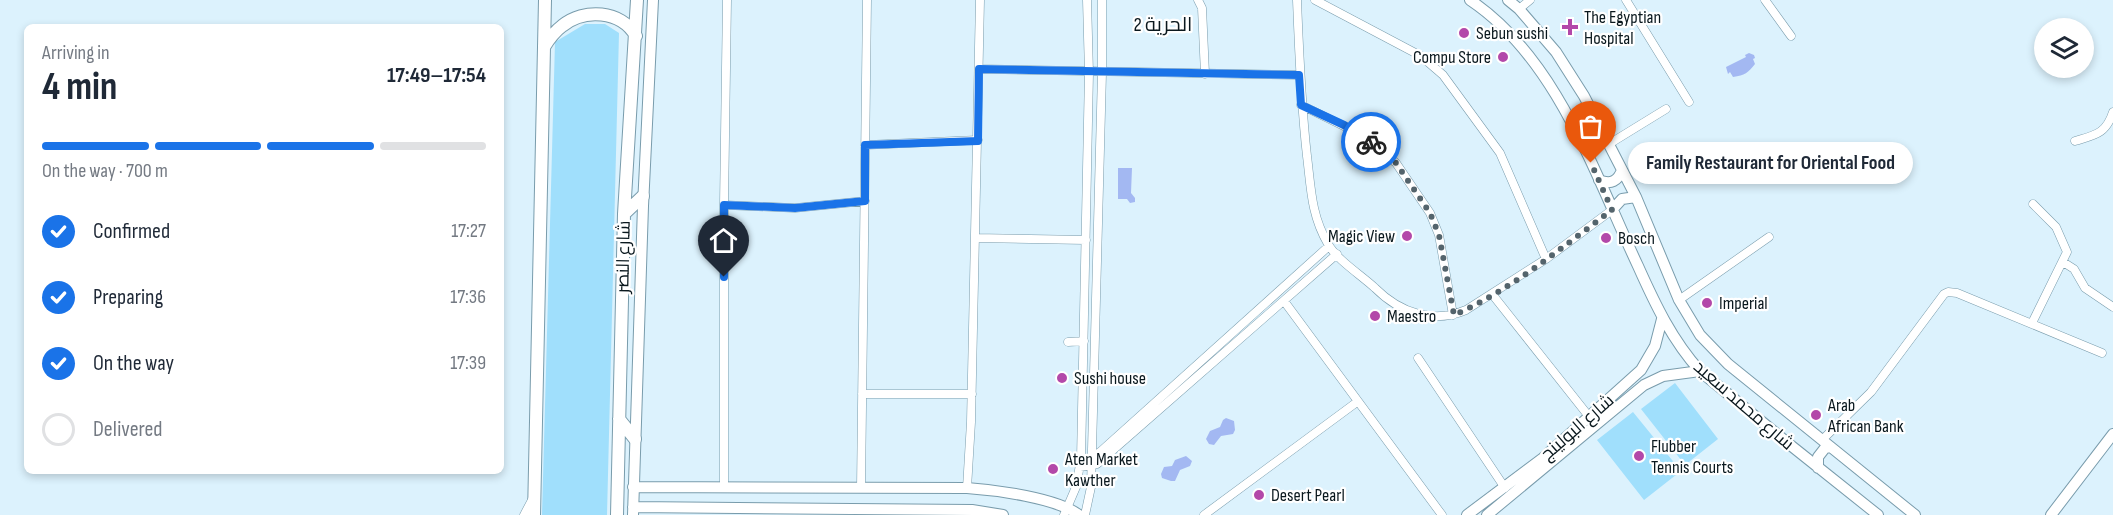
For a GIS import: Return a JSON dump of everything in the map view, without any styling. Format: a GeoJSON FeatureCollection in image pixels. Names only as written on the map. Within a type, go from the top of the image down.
{"type":"FeatureCollection","features":[{"type":"Feature","properties":{"kind":"main road"},"geometry":{"type":"LineString","coordinates":[[534,515],[545,0]]}},
{"type":"Feature","properties":{"kind":"main road","name":"شارع النصر"},"geometry":{"type":"LineString","coordinates":[[617,515],[624,214],[637,0]]}},
{"type":"Feature","properties":{"kind":"main road"},"geometry":{"type":"LineString","coordinates":[[544,48],[552,35],[564,24],[578,17],[607,15],[618,18],[636,36]]}},
{"type":"Feature","properties":{"kind":"main road"},"geometry":{"type":"LineString","coordinates":[[624,214],[643,196]]}},
{"type":"Feature","properties":{"kind":"main road"},"geometry":{"type":"LineString","coordinates":[[619,419],[634,438]]}},
{"type":"Feature","properties":{"kind":"street"},"geometry":{"type":"LineString","coordinates":[[653,0],[643,196],[633,511],[659,507],[716,511],[972,510],[1003,515]]}},
{"type":"Feature","properties":{"kind":"street"},"geometry":{"type":"LineString","coordinates":[[724,487],[727,0]]}},
{"type":"Feature","properties":{"kind":"street"},"geometry":{"type":"LineString","coordinates":[[861,488],[867,0]]}},
{"type":"Feature","properties":{"kind":"street"},"geometry":{"type":"LineString","coordinates":[[967,488],[972,394],[980,0]]}},
{"type":"Feature","properties":{"kind":"street"},"geometry":{"type":"LineString","coordinates":[[1066,512],[1076,487],[1080,463],[1089,73],[1088,0]]}},
{"type":"Feature","properties":{"kind":"street"},"geometry":{"type":"LineString","coordinates":[[1085,515],[1090,497],[1092,462],[1102,0]]}},
{"type":"Feature","properties":{"kind":"street"},"geometry":{"type":"LineString","coordinates":[[1198,0],[1202,8],[1205,74]]}},
{"type":"Feature","properties":{"kind":"street"},"geometry":{"type":"LineString","coordinates":[[1297,0],[1301,105],[1314,216],[1329,246],[1381,295],[1399,307],[1432,318],[1454,315],[1492,294],[1546,259],[1612,210],[1622,199],[1636,197]]}},
{"type":"Feature","properties":{"kind":"street"},"geometry":{"type":"LineString","coordinates":[[1315,0],[1421,56],[1443,75],[1500,153],[1546,259]]}},
{"type":"Feature","properties":{"kind":"street","name":"شارع محمد سعيد"},"geometry":{"type":"LineString","coordinates":[[1470,0],[1512,34],[1565,110],[1662,319],[1688,358],[1700,371],[1798,437],[1826,444],[1915,515]]}},
{"type":"Feature","properties":{"kind":"street","name":"شارع محمد سعيد"},"geometry":{"type":"LineString","coordinates":[[1508,0],[1519,9],[1556,52],[1584,96],[1636,197],[1679,300],[1689,318],[1713,350],[1798,437],[1818,468],[1878,515]]}},
{"type":"Feature","properties":{"kind":"street"},"geometry":{"type":"LineString","coordinates":[[1519,9],[1530,0]]}},
{"type":"Feature","properties":{"kind":"street"},"geometry":{"type":"LineString","coordinates":[[1626,0],[1689,102]]}},
{"type":"Feature","properties":{"kind":"street"},"geometry":{"type":"LineString","coordinates":[[1765,0],[1791,36]]}},
{"type":"Feature","properties":{"kind":"street"},"geometry":{"type":"LineString","coordinates":[[979,69],[1089,73],[1299,75]]}},
{"type":"Feature","properties":{"kind":"street"},"geometry":{"type":"LineString","coordinates":[[1301,105],[1362,135],[1396,163],[1430,213],[1439,235],[1454,315]]}},
{"type":"Feature","properties":{"kind":"street"},"geometry":{"type":"LineString","coordinates":[[1609,144],[1666,109]]}},
{"type":"Feature","properties":{"kind":"street"},"geometry":{"type":"LineString","coordinates":[[2074,141],[2098,134],[2110,122],[2113,112]]}},
{"type":"Feature","properties":{"kind":"street"},"geometry":{"type":"LineString","coordinates":[[865,145],[978,141]]}},
{"type":"Feature","properties":{"kind":"street"},"geometry":{"type":"LineString","coordinates":[[1599,180],[1606,183],[1614,182],[1620,177],[1622,170]]}},
{"type":"Feature","properties":{"kind":"street"},"geometry":{"type":"LineString","coordinates":[[724,205],[795,208],[865,201]]}},
{"type":"Feature","properties":{"kind":"street"},"geometry":{"type":"LineString","coordinates":[[2032,323],[2067,252],[2056,227],[2034,204]]}},
{"type":"Feature","properties":{"kind":"street"},"geometry":{"type":"LineString","coordinates":[[1679,300],[1769,237]]}},
{"type":"Feature","properties":{"kind":"street"},"geometry":{"type":"LineString","coordinates":[[975,238],[1086,240]]}},
{"type":"Feature","properties":{"kind":"street"},"geometry":{"type":"LineString","coordinates":[[1092,462],[1210,352],[1329,246]]}},
{"type":"Feature","properties":{"kind":"street"},"geometry":{"type":"LineString","coordinates":[[1080,463],[1097,464],[1337,254]]}},
{"type":"Feature","properties":{"kind":"street"},"geometry":{"type":"LineString","coordinates":[[2063,262],[2074,269],[2085,288],[2113,307]]}},
{"type":"Feature","properties":{"kind":"street"},"geometry":{"type":"LineString","coordinates":[[1818,468],[1818,457],[1826,444],[1871,392],[1944,294],[1948,292],[1957,293],[2102,352]]}},
{"type":"Feature","properties":{"kind":"street"},"geometry":{"type":"LineString","coordinates":[[1492,294],[1592,421]]}},
{"type":"Feature","properties":{"kind":"street"},"geometry":{"type":"LineString","coordinates":[[1284,301],[1442,515]]}},
{"type":"Feature","properties":{"kind":"street","name":"شارع البولينج"},"geometry":{"type":"LineString","coordinates":[[1487,515],[1592,421],[1641,370],[1655,346],[1662,319]]}},
{"type":"Feature","properties":{"kind":"street"},"geometry":{"type":"LineString","coordinates":[[1068,342],[1084,341]]}},
{"type":"Feature","properties":{"kind":"street"},"geometry":{"type":"LineString","coordinates":[[1210,352],[1218,359]]}},
{"type":"Feature","properties":{"kind":"street"},"geometry":{"type":"LineString","coordinates":[[1418,358],[1504,488]]}},
{"type":"Feature","properties":{"kind":"street","name":"شارع البولينج"},"geometry":{"type":"LineString","coordinates":[[1467,515],[1592,421],[1651,380],[1700,371]]}},
{"type":"Feature","properties":{"kind":"street"},"geometry":{"type":"LineString","coordinates":[[862,394],[972,394]]}},
{"type":"Feature","properties":{"kind":"street"},"geometry":{"type":"LineString","coordinates":[[1204,515],[1357,402]]}},
{"type":"Feature","properties":{"kind":"street"},"geometry":{"type":"LineString","coordinates":[[2051,515],[2113,434]]}},
{"type":"Feature","properties":{"kind":"street"},"geometry":{"type":"LineString","coordinates":[[633,487],[967,488],[1017,495],[1079,515]]}},
{"type":"Feature","properties":{"kind":"street"},"geometry":{"type":"LineString","coordinates":[[659,507],[656,497],[660,487]]}},
{"type":"Feature","properties":{"kind":"street"},"geometry":{"type":"LineString","coordinates":[[524,515],[535,494]]}},
{"type":"Feature","properties":{"kind":"shaded area"},"geometry":{"type":"Polygon","coordinates":[[[585,24],[605,24],[619,33],[607,515],[542,515],[555,42],[585,24]]]}},
{"type":"Feature","properties":{"kind":"shaded area"},"geometry":{"type":"Polygon","coordinates":[[[1749,53],[1755,58],[1753,59],[1755,64],[1750,70],[1733,77],[1730,72],[1728,74],[1726,67],[1746,57],[1745,55],[1749,53]]]}},
{"type":"Feature","properties":{"kind":"shaded area"},"geometry":{"type":"Polygon","coordinates":[[[1118,168],[1132,168],[1131,193],[1135,202],[1130,203],[1127,199],[1118,199],[1118,168]]]}},
{"type":"Feature","properties":{"kind":"shaded area"},"geometry":{"type":"Polygon","coordinates":[[[1675,383],[1718,439],[1685,465],[1641,409],[1675,383]]]}},
{"type":"Feature","properties":{"kind":"shaded area","name":"Flubber Tennis Courts"},"geometry":{"type":"Polygon","coordinates":[[[1633,412],[1681,471],[1644,500],[1597,440],[1633,412]]]}},
{"type":"Feature","properties":{"kind":"shaded area"},"geometry":{"type":"Polygon","coordinates":[[[1226,418],[1234,421],[1233,434],[1221,436],[1214,445],[1209,444],[1206,439],[1210,431],[1220,427],[1226,418]]]}},
{"type":"Feature","properties":{"kind":"shaded area"},"geometry":{"type":"Polygon","coordinates":[[[1186,456],[1192,461],[1190,466],[1180,470],[1175,481],[1162,478],[1164,467],[1172,466],[1175,460],[1186,456]]]}},
{"type":"Feature","properties":{"kind":"way so far"},"geometry":{"type":"LineString","coordinates":[[1371,142],[1396,163],[1430,213],[1439,235],[1454,315],[1466,310],[1546,259],[1612,210],[1591,163]]}},
{"type":"Feature","properties":{"kind":"place","name":"The Egyptian Hospital"},"geometry":{"type":"Point","coordinates":[1570,27]}},
{"type":"Feature","properties":{"kind":"place","name":"Sebun sushi"},"geometry":{"type":"Point","coordinates":[1464,33]}},
{"type":"Feature","properties":{"kind":"place","name":"Compu Store"},"geometry":{"type":"Point","coordinates":[1503,57]}},
{"type":"Feature","properties":{"kind":"place","name":"Family Restaurant for Oriental Food"},"geometry":{"type":"Point","coordinates":[1591,163]}},
{"type":"Feature","properties":{"kind":"place","name":"Magic View"},"geometry":{"type":"Point","coordinates":[1407,236]}},
{"type":"Feature","properties":{"kind":"place","name":"Bosch"},"geometry":{"type":"Point","coordinates":[1606,238]}},
{"type":"Feature","properties":{"kind":"place","name":"Imperial"},"geometry":{"type":"Point","coordinates":[1707,303]}},
{"type":"Feature","properties":{"kind":"place","name":"Maestro"},"geometry":{"type":"Point","coordinates":[1375,316]}},
{"type":"Feature","properties":{"kind":"place","name":"Sushi house"},"geometry":{"type":"Point","coordinates":[1062,378]}},
{"type":"Feature","properties":{"kind":"place","name":"Arab African Bank"},"geometry":{"type":"Point","coordinates":[1816,415]}},
{"type":"Feature","properties":{"kind":"place","name":"Flubber Tennis Courts"},"geometry":{"type":"Point","coordinates":[1639,456]}},
{"type":"Feature","properties":{"kind":"place","name":"Aten Market Kawther"},"geometry":{"type":"Point","coordinates":[1053,469]}},
{"type":"Feature","properties":{"kind":"place","name":"Desert Pearl"},"geometry":{"type":"Point","coordinates":[1259,495]}},
{"type":"Feature","properties":{"kind":"district","name":"الحرية 2"},"geometry":{"type":"Point","coordinates":[1163,24]}},
{"type":"Feature","properties":{"kind":"route"},"geometry":{"type":"LineString","coordinates":[[724,277],[724,205],[795,208],[865,201],[865,145],[978,141],[979,69],[1089,73],[1299,75],[1301,105],[1344,125],[1371,142]]}}]}
